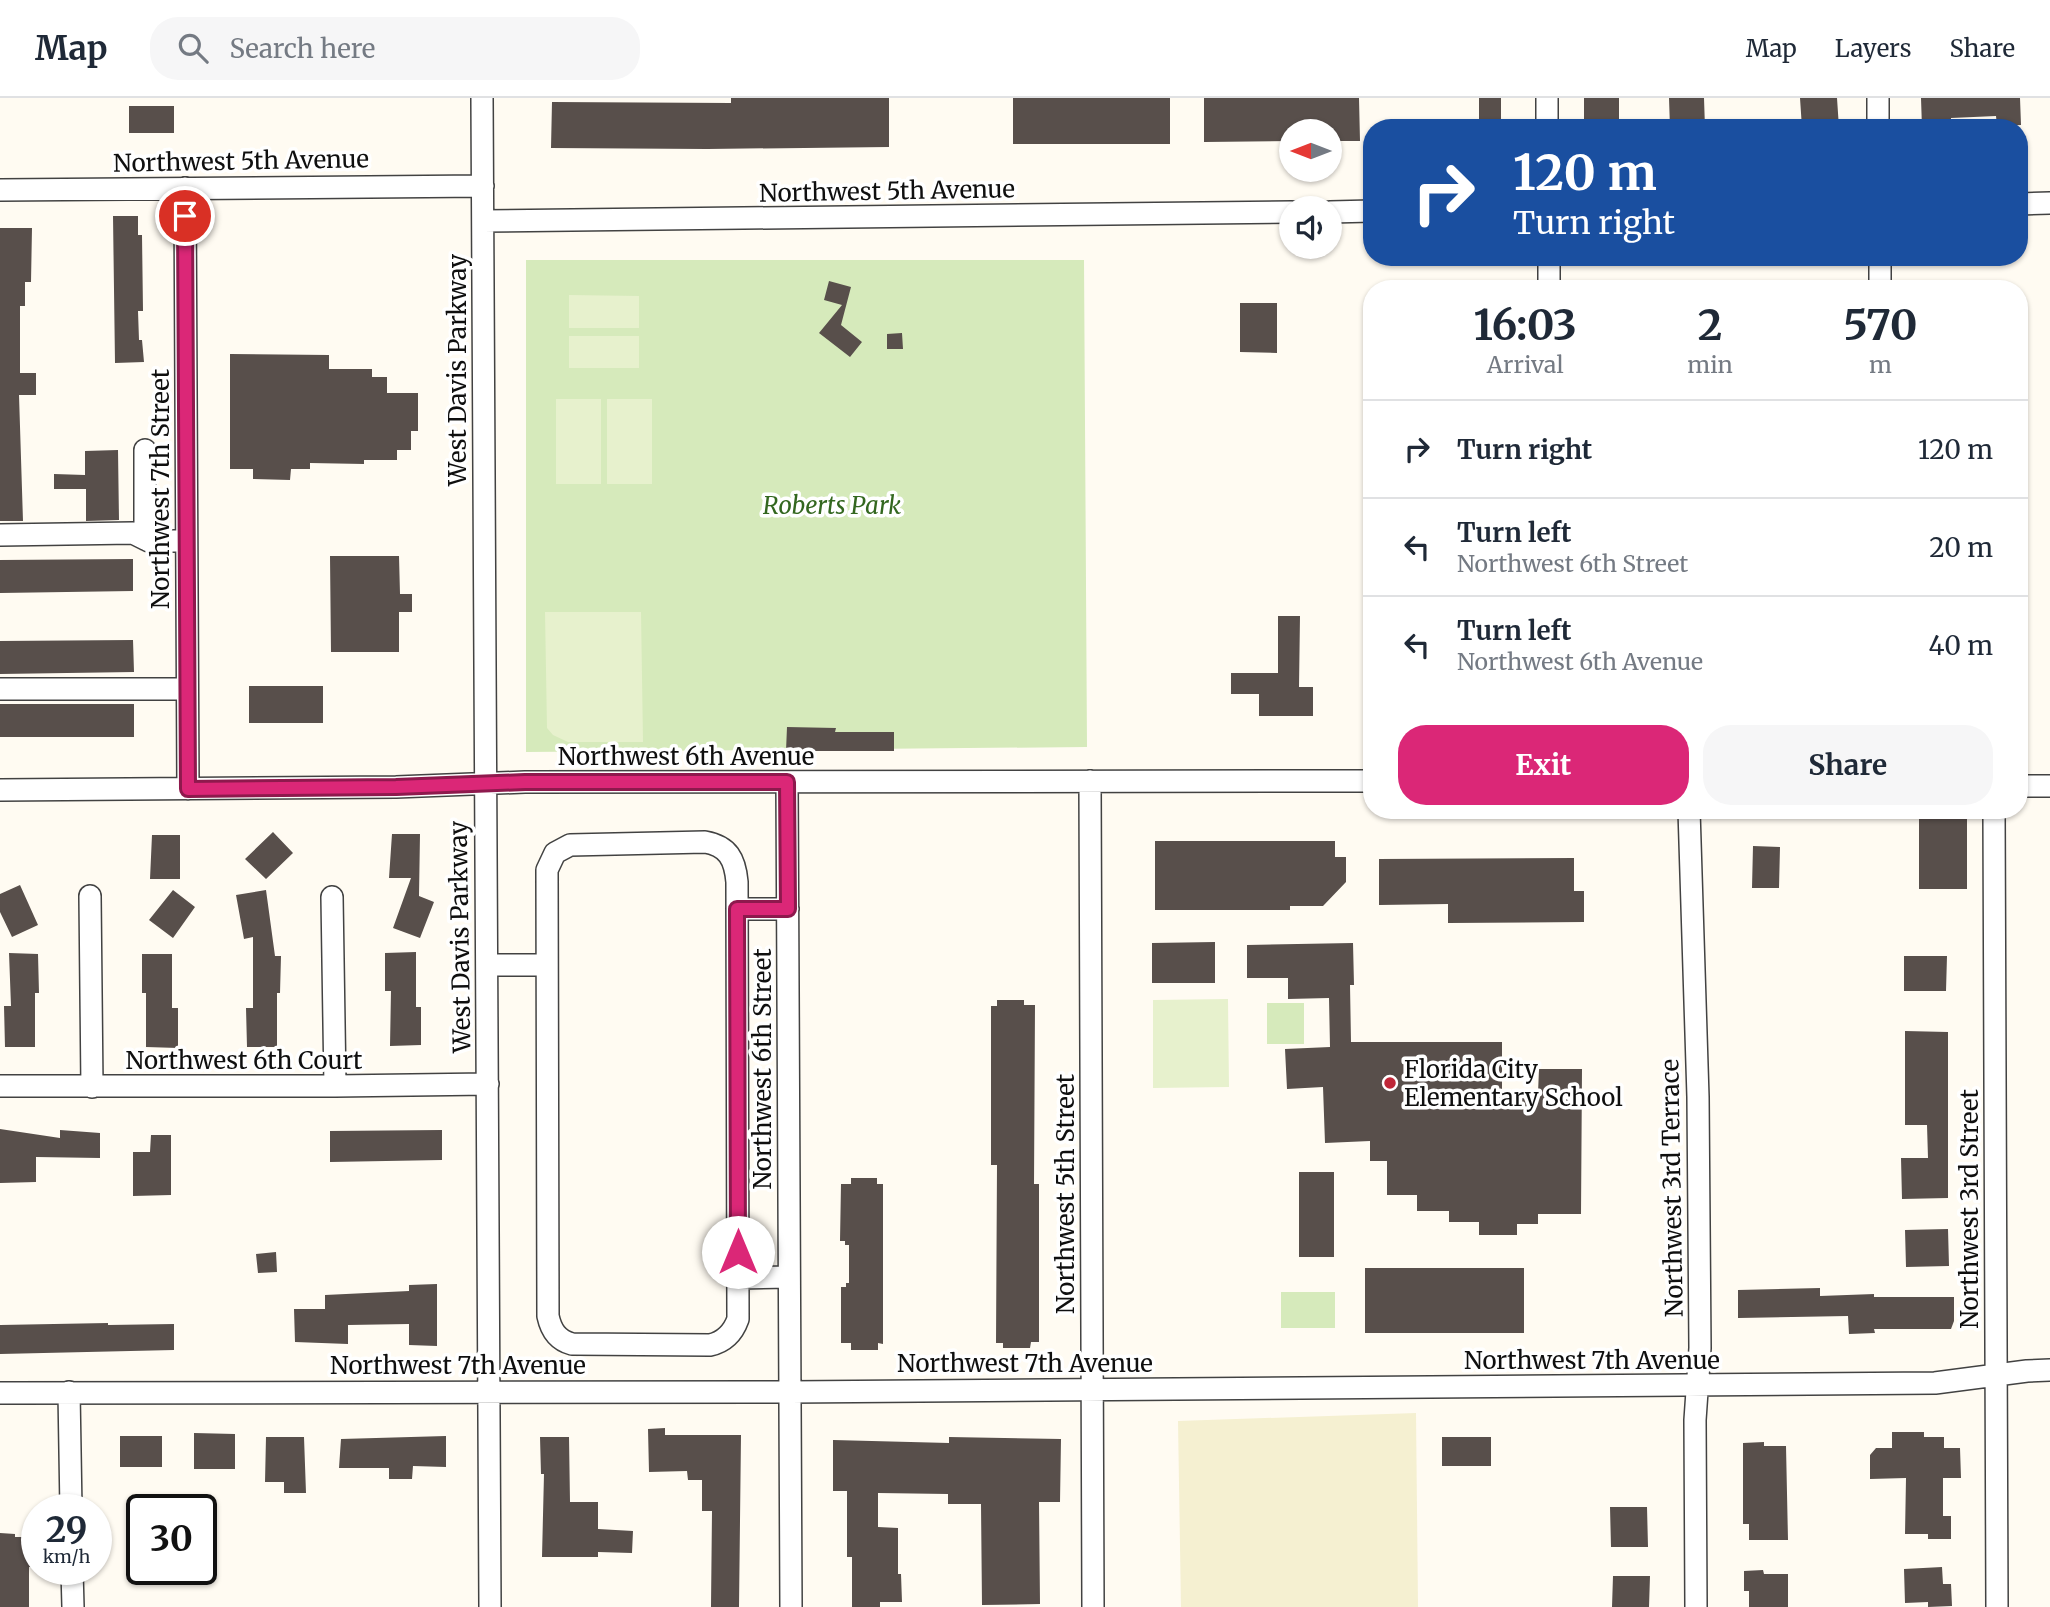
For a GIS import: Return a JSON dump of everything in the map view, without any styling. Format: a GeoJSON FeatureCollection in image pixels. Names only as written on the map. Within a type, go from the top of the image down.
{"type":"FeatureCollection","features":[{"type":"Feature","properties":{"kind":"street","name":"West Davis Parkway"},"geometry":{"type":"LineString","coordinates":[[482,98],[490,1607]]}},
{"type":"Feature","properties":{"kind":"street"},"geometry":{"type":"LineString","coordinates":[[1547,98],[1547,119]]}},
{"type":"Feature","properties":{"kind":"street"},"geometry":{"type":"LineString","coordinates":[[1878,98],[1878,119]]}},
{"type":"Feature","properties":{"kind":"street","name":"Northwest 5th Avenue"},"geometry":{"type":"LineString","coordinates":[[0,190],[483,186]]}},
{"type":"Feature","properties":{"kind":"street","name":"Northwest 7th Street"},"geometry":{"type":"LineString","coordinates":[[185,188],[188,789]]}},
{"type":"Feature","properties":{"kind":"street"},"geometry":{"type":"LineString","coordinates":[[2028,204],[2050,203]]}},
{"type":"Feature","properties":{"kind":"street"},"geometry":{"type":"LineString","coordinates":[[1342,212],[1363,211]]}},
{"type":"Feature","properties":{"kind":"street","name":"Northwest 5th Avenue"},"geometry":{"type":"LineString","coordinates":[[483,221],[1279,212]]}},
{"type":"Feature","properties":{"kind":"street"},"geometry":{"type":"LineString","coordinates":[[145,450],[145,539]]}},
{"type":"Feature","properties":{"kind":"street"},"geometry":{"type":"LineString","coordinates":[[0,535],[133,533],[149,541],[186,541]]}},
{"type":"Feature","properties":{"kind":"street"},"geometry":{"type":"LineString","coordinates":[[0,689],[187,689]]}},
{"type":"Feature","properties":{"kind":"street","name":"Northwest 6th Avenue"},"geometry":{"type":"LineString","coordinates":[[0,790],[485,784],[1363,780]]}},
{"type":"Feature","properties":{"kind":"street","name":"Northwest 5th Street"},"geometry":{"type":"LineString","coordinates":[[1090,781],[1093,1607]]}},
{"type":"Feature","properties":{"kind":"street","name":"Northwest 6th Street"},"geometry":{"type":"LineString","coordinates":[[787,782],[791,1607]]}},
{"type":"Feature","properties":{"kind":"street"},"geometry":{"type":"LineString","coordinates":[[2028,786],[2050,786]]}},
{"type":"Feature","properties":{"kind":"street","name":"Northwest 3rd Terrace"},"geometry":{"type":"LineString","coordinates":[[1689,819],[1698,1097],[1700,1348],[1695,1420],[1696,1607]]}},
{"type":"Feature","properties":{"kind":"street","name":"Northwest 3rd Street"},"geometry":{"type":"LineString","coordinates":[[1994,819],[1997,1607]]}},
{"type":"Feature","properties":{"kind":"street"},"geometry":{"type":"LineString","coordinates":[[696,842],[722,847],[730,854],[736,869],[737,909],[737,1320],[731,1333],[718,1343],[579,1345],[566,1342],[553,1332],[548,1316],[547,870],[555,853],[570,845],[696,842]]}},
{"type":"Feature","properties":{"kind":"street"},"geometry":{"type":"LineString","coordinates":[[90,895],[92,1087]]}},
{"type":"Feature","properties":{"kind":"street"},"geometry":{"type":"LineString","coordinates":[[332,897],[335,1086]]}},
{"type":"Feature","properties":{"kind":"street"},"geometry":{"type":"LineString","coordinates":[[737,909],[788,909]]}},
{"type":"Feature","properties":{"kind":"street"},"geometry":{"type":"LineString","coordinates":[[487,965],[546,965]]}},
{"type":"Feature","properties":{"kind":"street","name":"Northwest 6th Court"},"geometry":{"type":"LineString","coordinates":[[0,1087],[488,1084]]}},
{"type":"Feature","properties":{"kind":"street"},"geometry":{"type":"LineString","coordinates":[[738,1278],[789,1277]]}},
{"type":"Feature","properties":{"kind":"street","name":"Northwest 7th Avenue"},"geometry":{"type":"LineString","coordinates":[[0,1393],[790,1392],[1935,1384],[2050,1370]]}},
{"type":"Feature","properties":{"kind":"street"},"geometry":{"type":"LineString","coordinates":[[69,1392],[71,1494]]}},
{"type":"Feature","properties":{"kind":"street"},"geometry":{"type":"LineString","coordinates":[[72,1585],[73,1607]]}},
{"type":"Feature","properties":{"kind":"shaded area"},"geometry":{"type":"Polygon","coordinates":[[[1416,1413],[1418,1607],[1181,1607],[1178,1421],[1416,1413]]]}},
{"type":"Feature","properties":{"kind":"green space","name":"Roberts Park"},"geometry":{"type":"Polygon","coordinates":[[[526,260],[1084,260],[1087,747],[526,752],[526,260]]]}},
{"type":"Feature","properties":{"kind":"green space"},"geometry":{"type":"Polygon","coordinates":[[[569,295],[639,296],[639,328],[569,328],[569,295]]]}},
{"type":"Feature","properties":{"kind":"green space"},"geometry":{"type":"Polygon","coordinates":[[[569,336],[639,336],[639,368],[569,368],[569,336]]]}},
{"type":"Feature","properties":{"kind":"green space"},"geometry":{"type":"Polygon","coordinates":[[[556,399],[601,399],[601,484],[556,484],[556,399]]]}},
{"type":"Feature","properties":{"kind":"green space"},"geometry":{"type":"Polygon","coordinates":[[[607,399],[652,399],[652,484],[607,484],[607,399]]]}},
{"type":"Feature","properties":{"kind":"green space"},"geometry":{"type":"Polygon","coordinates":[[[545,612],[641,612],[643,742],[568,742],[553,735],[547,728],[545,612]]]}},
{"type":"Feature","properties":{"kind":"green space"},"geometry":{"type":"Polygon","coordinates":[[[1228,999],[1229,1087],[1153,1088],[1153,1000],[1228,999]]]}},
{"type":"Feature","properties":{"kind":"green space"},"geometry":{"type":"Polygon","coordinates":[[[1267,1003],[1304,1003],[1304,1044],[1267,1044],[1267,1003]]]}},
{"type":"Feature","properties":{"kind":"green space"},"geometry":{"type":"Polygon","coordinates":[[[1281,1292],[1335,1292],[1335,1328],[1281,1328],[1281,1292]]]}},
{"type":"Feature","properties":{"kind":"building"},"geometry":{"type":"Polygon","coordinates":[[[731,98],[889,98],[889,147],[551,148],[552,102],[731,103],[731,98]]]}},
{"type":"Feature","properties":{"kind":"building"},"geometry":{"type":"Polygon","coordinates":[[[1013,98],[1170,98],[1170,144],[1013,144],[1013,98]]]}},
{"type":"Feature","properties":{"kind":"building"},"geometry":{"type":"Polygon","coordinates":[[[1204,98],[1359,98],[1360,141],[1342,141],[1342,119],[1279,119],[1279,141],[1204,142],[1204,98]]]}},
{"type":"Feature","properties":{"kind":"building"},"geometry":{"type":"Polygon","coordinates":[[[1479,98],[1501,98],[1501,119],[1479,119],[1479,98]]]}},
{"type":"Feature","properties":{"kind":"building"},"geometry":{"type":"Polygon","coordinates":[[[1584,98],[1619,98],[1619,119],[1584,119],[1584,98]]]}},
{"type":"Feature","properties":{"kind":"building"},"geometry":{"type":"Polygon","coordinates":[[[1669,98],[1704,98],[1705,119],[1670,119],[1669,98]]]}},
{"type":"Feature","properties":{"kind":"building"},"geometry":{"type":"Polygon","coordinates":[[[1800,98],[1837,98],[1838,119],[1801,119],[1800,98]]]}},
{"type":"Feature","properties":{"kind":"building"},"geometry":{"type":"Polygon","coordinates":[[[1921,98],[2020,98],[2021,119],[1996,119],[1996,116],[1922,119],[1921,98]]]}},
{"type":"Feature","properties":{"kind":"building"},"geometry":{"type":"Polygon","coordinates":[[[129,106],[174,106],[174,133],[129,133],[129,106]]]}},
{"type":"Feature","properties":{"kind":"building"},"geometry":{"type":"Polygon","coordinates":[[[113,216],[138,216],[138,235],[142,235],[143,311],[138,311],[139,340],[142,340],[144,362],[115,363],[113,216]]]}},
{"type":"Feature","properties":{"kind":"building"},"geometry":{"type":"Polygon","coordinates":[[[0,228],[32,228],[31,282],[25,282],[25,306],[20,306],[20,373],[36,373],[36,395],[19,395],[23,521],[0,521],[0,228]]]}},
{"type":"Feature","properties":{"kind":"building"},"geometry":{"type":"Polygon","coordinates":[[[829,281],[851,287],[841,325],[862,342],[850,357],[819,333],[842,305],[824,300],[829,281]]]}},
{"type":"Feature","properties":{"kind":"building"},"geometry":{"type":"Polygon","coordinates":[[[1240,303],[1277,303],[1277,353],[1240,352],[1240,303]]]}},
{"type":"Feature","properties":{"kind":"building"},"geometry":{"type":"Polygon","coordinates":[[[902,333],[903,349],[887,349],[887,334],[902,333]]]}},
{"type":"Feature","properties":{"kind":"building"},"geometry":{"type":"Polygon","coordinates":[[[230,354],[329,355],[329,369],[372,369],[372,377],[387,377],[387,393],[418,393],[418,431],[411,431],[411,450],[397,450],[397,460],[364,460],[364,464],[310,463],[310,469],[291,469],[290,480],[253,479],[253,469],[230,469],[230,354]]]}},
{"type":"Feature","properties":{"kind":"building"},"geometry":{"type":"Polygon","coordinates":[[[118,450],[119,520],[86,521],[86,489],[54,489],[54,474],[85,475],[85,451],[118,450]]]}},
{"type":"Feature","properties":{"kind":"building"},"geometry":{"type":"Polygon","coordinates":[[[330,556],[399,556],[400,594],[412,594],[412,612],[399,612],[399,652],[331,652],[330,556]]]}},
{"type":"Feature","properties":{"kind":"building"},"geometry":{"type":"Polygon","coordinates":[[[133,559],[133,591],[0,593],[0,560],[133,559]]]}},
{"type":"Feature","properties":{"kind":"building"},"geometry":{"type":"Polygon","coordinates":[[[1278,616],[1300,616],[1299,687],[1313,687],[1313,716],[1259,716],[1259,694],[1231,694],[1231,673],[1278,673],[1278,616]]]}},
{"type":"Feature","properties":{"kind":"building"},"geometry":{"type":"Polygon","coordinates":[[[133,640],[134,672],[0,674],[0,641],[133,640]]]}},
{"type":"Feature","properties":{"kind":"building"},"geometry":{"type":"Polygon","coordinates":[[[249,686],[323,686],[323,723],[249,723],[249,686]]]}},
{"type":"Feature","properties":{"kind":"building"},"geometry":{"type":"Polygon","coordinates":[[[0,704],[134,704],[134,737],[0,737],[0,704]]]}},
{"type":"Feature","properties":{"kind":"building"},"geometry":{"type":"Polygon","coordinates":[[[787,727],[836,728],[835,732],[894,732],[894,751],[786,751],[787,727]]]}},
{"type":"Feature","properties":{"kind":"building"},"geometry":{"type":"Polygon","coordinates":[[[1919,819],[1967,819],[1967,889],[1919,889],[1919,819]]]}},
{"type":"Feature","properties":{"kind":"building"},"geometry":{"type":"Polygon","coordinates":[[[273,832],[293,853],[266,879],[245,859],[273,832]]]}},
{"type":"Feature","properties":{"kind":"building"},"geometry":{"type":"Polygon","coordinates":[[[392,834],[420,834],[419,896],[434,902],[420,938],[393,928],[411,878],[389,878],[392,834]]]}},
{"type":"Feature","properties":{"kind":"building"},"geometry":{"type":"Polygon","coordinates":[[[152,835],[180,835],[180,879],[150,879],[152,835]]]}},
{"type":"Feature","properties":{"kind":"building"},"geometry":{"type":"Polygon","coordinates":[[[1155,841],[1335,841],[1335,857],[1346,857],[1346,882],[1323,906],[1290,906],[1290,910],[1155,910],[1155,841]]]}},
{"type":"Feature","properties":{"kind":"building"},"geometry":{"type":"Polygon","coordinates":[[[1753,846],[1780,847],[1779,888],[1752,888],[1753,846]]]}},
{"type":"Feature","properties":{"kind":"building"},"geometry":{"type":"Polygon","coordinates":[[[1574,858],[1574,891],[1584,891],[1584,922],[1448,923],[1448,904],[1379,905],[1379,859],[1574,858]]]}},
{"type":"Feature","properties":{"kind":"building"},"geometry":{"type":"Polygon","coordinates":[[[20,885],[38,925],[12,937],[0,912],[0,894],[20,885]]]}},
{"type":"Feature","properties":{"kind":"building"},"geometry":{"type":"Polygon","coordinates":[[[173,890],[195,907],[173,938],[149,920],[173,890]]]}},
{"type":"Feature","properties":{"kind":"building"},"geometry":{"type":"Polygon","coordinates":[[[266,890],[275,956],[281,956],[280,993],[277,993],[277,1047],[247,1047],[246,1008],[253,1008],[253,937],[244,939],[236,895],[266,890]]]}},
{"type":"Feature","properties":{"kind":"building"},"geometry":{"type":"Polygon","coordinates":[[[1215,942],[1215,983],[1152,983],[1152,943],[1215,942]]]}},
{"type":"Feature","properties":{"kind":"building"},"geometry":{"type":"Polygon","coordinates":[[[1353,943],[1354,985],[1350,985],[1351,1042],[1502,1042],[1502,1092],[1538,1093],[1539,1069],[1582,1069],[1581,1214],[1538,1214],[1538,1224],[1517,1224],[1517,1235],[1479,1235],[1479,1222],[1449,1222],[1449,1211],[1417,1211],[1417,1195],[1387,1195],[1387,1161],[1370,1161],[1370,1141],[1325,1143],[1323,1087],[1287,1089],[1285,1049],[1330,1047],[1329,998],[1288,999],[1288,978],[1247,978],[1247,945],[1353,943]]]}},
{"type":"Feature","properties":{"kind":"building"},"geometry":{"type":"Polygon","coordinates":[[[416,952],[416,1007],[421,1007],[421,1045],[390,1046],[391,991],[385,991],[385,953],[416,952]]]}},
{"type":"Feature","properties":{"kind":"building"},"geometry":{"type":"Polygon","coordinates":[[[9,953],[38,954],[39,993],[35,993],[35,1047],[5,1047],[4,1006],[11,1006],[9,953]]]}},
{"type":"Feature","properties":{"kind":"building"},"geometry":{"type":"Polygon","coordinates":[[[142,954],[172,954],[172,1008],[178,1008],[178,1048],[146,1047],[146,993],[142,993],[142,954]]]}},
{"type":"Feature","properties":{"kind":"building"},"geometry":{"type":"Polygon","coordinates":[[[1904,956],[1947,956],[1946,991],[1904,991],[1904,956]]]}},
{"type":"Feature","properties":{"kind":"building"},"geometry":{"type":"Polygon","coordinates":[[[997,1000],[1024,1000],[1024,1005],[1035,1005],[1034,1184],[1039,1184],[1039,1342],[1031,1342],[1030,1348],[1003,1348],[1003,1343],[996,1343],[997,1165],[991,1165],[991,1006],[997,1006],[997,1000]]]}},
{"type":"Feature","properties":{"kind":"building"},"geometry":{"type":"Polygon","coordinates":[[[1905,1031],[1948,1032],[1948,1198],[1902,1199],[1901,1158],[1928,1158],[1927,1125],[1905,1125],[1905,1031]]]}},
{"type":"Feature","properties":{"kind":"building"},"geometry":{"type":"Polygon","coordinates":[[[0,1129],[60,1138],[60,1130],[100,1133],[100,1158],[36,1157],[36,1182],[0,1183],[0,1129]]]}},
{"type":"Feature","properties":{"kind":"building"},"geometry":{"type":"Polygon","coordinates":[[[442,1130],[442,1160],[330,1162],[330,1131],[442,1130]]]}},
{"type":"Feature","properties":{"kind":"building"},"geometry":{"type":"Polygon","coordinates":[[[151,1135],[171,1135],[171,1195],[133,1196],[133,1152],[150,1152],[151,1135]]]}},
{"type":"Feature","properties":{"kind":"building"},"geometry":{"type":"Polygon","coordinates":[[[1299,1172],[1334,1172],[1334,1257],[1299,1257],[1299,1172]]]}},
{"type":"Feature","properties":{"kind":"building"},"geometry":{"type":"Polygon","coordinates":[[[851,1178],[877,1178],[877,1184],[883,1184],[883,1344],[878,1343],[878,1350],[851,1350],[851,1343],[841,1343],[841,1287],[846,1287],[846,1283],[849,1283],[849,1245],[840,1241],[841,1184],[851,1184],[851,1178]]]}},
{"type":"Feature","properties":{"kind":"building"},"geometry":{"type":"Polygon","coordinates":[[[1948,1229],[1949,1266],[1906,1267],[1905,1230],[1948,1229]]]}},
{"type":"Feature","properties":{"kind":"building"},"geometry":{"type":"Polygon","coordinates":[[[276,1252],[277,1272],[258,1273],[256,1254],[276,1252]]]}},
{"type":"Feature","properties":{"kind":"building"},"geometry":{"type":"Polygon","coordinates":[[[1365,1268],[1524,1268],[1524,1333],[1365,1333],[1365,1268]]]}},
{"type":"Feature","properties":{"kind":"building"},"geometry":{"type":"Polygon","coordinates":[[[437,1284],[437,1346],[409,1345],[409,1324],[348,1325],[348,1344],[295,1342],[294,1309],[325,1309],[325,1295],[409,1291],[409,1285],[437,1284]]]}},
{"type":"Feature","properties":{"kind":"building"},"geometry":{"type":"Polygon","coordinates":[[[1820,1288],[1820,1296],[1874,1294],[1874,1297],[1954,1297],[1954,1321],[1951,1329],[1874,1329],[1875,1333],[1849,1334],[1848,1316],[1738,1318],[1738,1290],[1820,1288]]]}},
{"type":"Feature","properties":{"kind":"building"},"geometry":{"type":"Polygon","coordinates":[[[174,1324],[174,1350],[0,1354],[0,1325],[174,1324]]]}},
{"type":"Feature","properties":{"kind":"building"},"geometry":{"type":"Polygon","coordinates":[[[665,1428],[665,1435],[741,1435],[739,1607],[711,1607],[712,1511],[702,1511],[702,1480],[688,1480],[687,1471],[649,1472],[648,1429],[665,1428]]]}},
{"type":"Feature","properties":{"kind":"building"},"geometry":{"type":"Polygon","coordinates":[[[1892,1432],[1924,1432],[1924,1437],[1944,1437],[1944,1448],[1960,1448],[1961,1478],[1943,1478],[1943,1516],[1951,1516],[1951,1539],[1928,1539],[1928,1534],[1905,1534],[1906,1478],[1870,1479],[1870,1455],[1876,1448],[1892,1448],[1892,1432]]]}},
{"type":"Feature","properties":{"kind":"building"},"geometry":{"type":"Polygon","coordinates":[[[194,1433],[235,1434],[235,1469],[194,1469],[194,1433]]]}},
{"type":"Feature","properties":{"kind":"building"},"geometry":{"type":"Polygon","coordinates":[[[120,1436],[162,1436],[162,1467],[120,1467],[120,1436]]]}},
{"type":"Feature","properties":{"kind":"building"},"geometry":{"type":"Polygon","coordinates":[[[446,1436],[446,1467],[413,1466],[412,1479],[389,1479],[389,1468],[339,1468],[341,1439],[446,1436]]]}},
{"type":"Feature","properties":{"kind":"building"},"geometry":{"type":"Polygon","coordinates":[[[266,1437],[304,1437],[306,1493],[284,1493],[284,1482],[265,1482],[266,1437]]]}},
{"type":"Feature","properties":{"kind":"building"},"geometry":{"type":"Polygon","coordinates":[[[540,1437],[569,1437],[570,1502],[598,1502],[598,1529],[633,1531],[632,1553],[598,1552],[598,1557],[542,1557],[544,1474],[541,1474],[540,1437]]]}},
{"type":"Feature","properties":{"kind":"building"},"geometry":{"type":"Polygon","coordinates":[[[949,1437],[1061,1439],[1060,1502],[1039,1502],[1040,1604],[982,1605],[981,1504],[948,1504],[948,1494],[878,1493],[878,1527],[898,1528],[898,1574],[901,1574],[902,1602],[880,1602],[880,1607],[852,1607],[852,1557],[847,1557],[847,1491],[833,1491],[833,1440],[949,1443],[949,1437]]]}},
{"type":"Feature","properties":{"kind":"building"},"geometry":{"type":"Polygon","coordinates":[[[1442,1437],[1491,1437],[1491,1466],[1442,1466],[1442,1437]]]}},
{"type":"Feature","properties":{"kind":"building"},"geometry":{"type":"Polygon","coordinates":[[[1764,1442],[1764,1446],[1786,1446],[1788,1540],[1749,1540],[1749,1524],[1743,1524],[1743,1443],[1764,1442]]]}},
{"type":"Feature","properties":{"kind":"building"},"geometry":{"type":"Polygon","coordinates":[[[1610,1507],[1647,1507],[1648,1547],[1611,1547],[1610,1507]]]}},
{"type":"Feature","properties":{"kind":"building"},"geometry":{"type":"Polygon","coordinates":[[[0,1533],[15,1534],[15,1537],[21,1537],[21,1585],[29,1585],[29,1607],[0,1607],[0,1533]]]}},
{"type":"Feature","properties":{"kind":"building"},"geometry":{"type":"Polygon","coordinates":[[[1942,1567],[1943,1584],[1951,1584],[1952,1606],[1928,1607],[1928,1602],[1905,1603],[1904,1569],[1942,1567]]]}},
{"type":"Feature","properties":{"kind":"building"},"geometry":{"type":"Polygon","coordinates":[[[1763,1570],[1764,1574],[1788,1574],[1788,1607],[1749,1607],[1749,1591],[1744,1591],[1744,1571],[1763,1570]]]}},
{"type":"Feature","properties":{"kind":"building"},"geometry":{"type":"Polygon","coordinates":[[[1613,1576],[1650,1576],[1649,1607],[1612,1607],[1613,1576]]]}},
{"type":"Feature","properties":{"kind":"place","name":"Florida City Elementary School"},"geometry":{"type":"Point","coordinates":[1390,1083]}},
{"type":"Feature","properties":{"kind":"route"},"geometry":{"type":"LineString","coordinates":[[185,216],[188,789],[396,787],[525,782],[787,782],[788,909],[737,909],[738,1252]]}}]}
